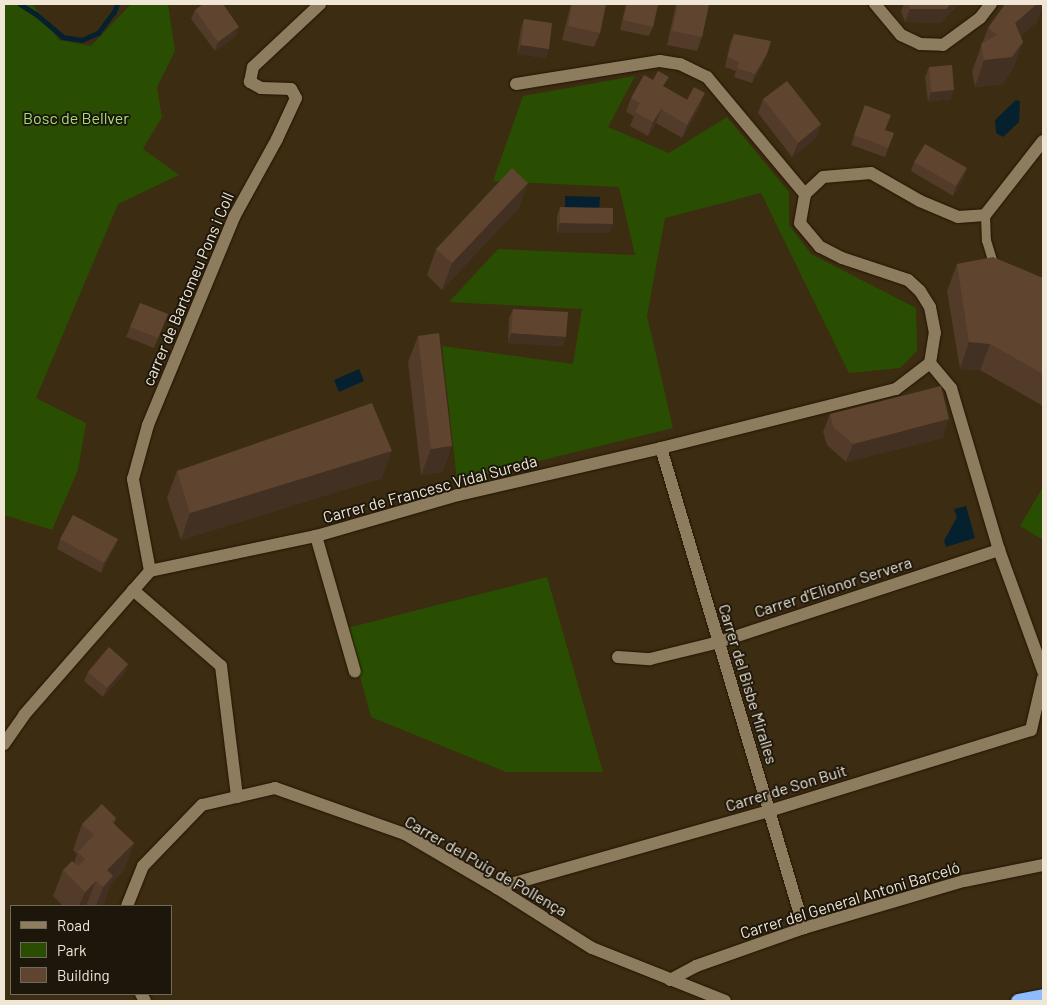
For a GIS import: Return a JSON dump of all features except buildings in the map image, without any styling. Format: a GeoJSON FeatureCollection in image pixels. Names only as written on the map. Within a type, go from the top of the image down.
{"type":"FeatureCollection","features":[{"type":"Feature","properties":{"kind":"highway"},"geometry":{"type":"LineString","coordinates":[[1018,1001],[1043,996]]}},
{"type":"Feature","properties":{"kind":"street","name":"carrer de Bartomeu Pons i Coll"},"geometry":{"type":"LineString","coordinates":[[150,571],[132,479],[148,425],[234,216],[277,139],[296,98],[291,89],[261,88],[250,82],[252,67],[320,4]]}},
{"type":"Feature","properties":{"kind":"street"},"geometry":{"type":"LineString","coordinates":[[875,4],[901,35],[920,44],[943,45],[980,18],[991,4]]}},
{"type":"Feature","properties":{"kind":"street"},"geometry":{"type":"LineString","coordinates":[[516,84],[660,61],[680,64],[707,77],[805,194]]}},
{"type":"Feature","properties":{"kind":"street"},"geometry":{"type":"LineString","coordinates":[[1043,141],[985,215],[958,217],[920,201],[871,173],[823,177],[805,194],[800,223],[820,247],[842,258],[908,280],[920,291],[930,307],[935,333],[930,362],[950,388],[999,550],[1043,671]]}},
{"type":"Feature","properties":{"kind":"street","name":"Carrer de Francesc Vidal Sureda"},"geometry":{"type":"LineString","coordinates":[[150,571],[316,536],[458,495],[662,448],[896,389],[930,362]]}},
{"type":"Feature","properties":{"kind":"street","name":"Carrer del Bisbe Miralles"},"geometry":{"type":"LineString","coordinates":[[662,448],[804,928]]}},
{"type":"Feature","properties":{"kind":"street"},"geometry":{"type":"LineString","coordinates":[[316,536],[355,672]]}},
{"type":"Feature","properties":{"kind":"street","name":"Carrer d'Elionor Servera"},"geometry":{"type":"LineString","coordinates":[[618,657],[650,659],[719,642],[999,550]]}},
{"type":"Feature","properties":{"kind":"street"},"geometry":{"type":"LineString","coordinates":[[4,744],[24,714],[150,571]]}},
{"type":"Feature","properties":{"kind":"street"},"geometry":{"type":"LineString","coordinates":[[133,590],[221,666],[237,797]]}},
{"type":"Feature","properties":{"kind":"street","name":"Carrer de Son Buit"},"geometry":{"type":"LineString","coordinates":[[497,888],[769,811],[1031,730],[1043,678]]}},
{"type":"Feature","properties":{"kind":"street","name":"Carrer del Puig de Pollença"},"geometry":{"type":"LineString","coordinates":[[127,905],[143,866],[202,805],[275,788],[405,834],[497,888],[592,948],[725,1001]]}},
{"type":"Feature","properties":{"kind":"street","name":"Carrer del General Antoni Barceló"},"geometry":{"type":"LineString","coordinates":[[670,980],[696,966],[804,928],[964,881],[1043,865]]}},
{"type":"Feature","properties":{"kind":"lane"},"geometry":{"type":"LineString","coordinates":[[985,215],[986,240],[996,272],[1002,276]]}},
{"type":"Feature","properties":{"kind":"green space","name":"Bosc de Bellver"},"geometry":{"type":"Polygon","coordinates":[[[4,4],[32,4],[59,40],[91,46],[131,4],[168,4],[175,51],[157,87],[162,117],[143,149],[179,175],[118,204],[36,398],[86,423],[78,470],[52,530],[4,515],[4,4]]]}},
{"type":"Feature","properties":{"kind":"green space"},"geometry":{"type":"Polygon","coordinates":[[[635,76],[608,127],[669,153],[727,117],[789,192],[789,225],[811,254],[916,308],[917,351],[900,368],[849,373],[761,193],[665,218],[647,316],[673,428],[457,481],[442,346],[573,364],[582,309],[449,302],[498,249],[635,255],[619,187],[493,181],[523,96],[635,76]]]}},
{"type":"Feature","properties":{"kind":"green space"},"geometry":{"type":"Polygon","coordinates":[[[1043,487],[1043,540],[1020,526],[1043,487]]]}},
{"type":"Feature","properties":{"kind":"green space"},"geometry":{"type":"Polygon","coordinates":[[[547,577],[603,772],[506,772],[371,717],[347,628],[547,577]]]}},
{"type":"Feature","properties":{"kind":"water"},"geometry":{"type":"Polygon","coordinates":[[[1016,100],[1020,101],[1019,122],[1003,137],[996,133],[995,120],[1016,100]]]}},
{"type":"Feature","properties":{"kind":"water"},"geometry":{"type":"Polygon","coordinates":[[[565,196],[600,197],[599,211],[565,210],[565,196]]]}},
{"type":"Feature","properties":{"kind":"water"},"geometry":{"type":"Polygon","coordinates":[[[359,369],[364,381],[339,392],[334,380],[359,369]]]}},
{"type":"Feature","properties":{"kind":"water"},"geometry":{"type":"Polygon","coordinates":[[[966,506],[975,538],[946,547],[944,541],[957,517],[954,509],[966,506]]]}},
{"type":"Feature","properties":{"kind":"waterway"},"geometry":{"type":"LineString","coordinates":[[20,4],[36,14],[63,37],[82,40],[98,33],[114,12],[117,4]]}}]}
